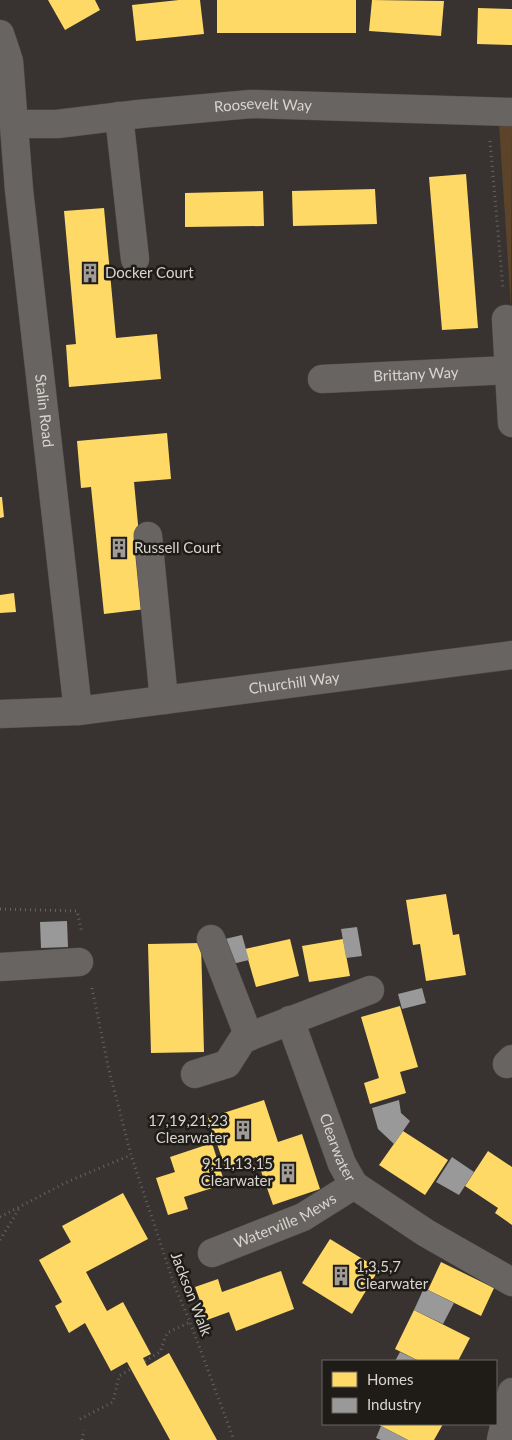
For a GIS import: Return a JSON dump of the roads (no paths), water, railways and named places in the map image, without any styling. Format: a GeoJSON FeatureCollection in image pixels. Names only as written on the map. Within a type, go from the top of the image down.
{"type":"FeatureCollection","features":[{"type":"Feature","properties":{"kind":"street","name":"Stalin Road"},"geometry":{"type":"LineString","coordinates":[[0,34],[9,61],[19,190],[78,710]]}},
{"type":"Feature","properties":{"kind":"street","name":"Roosevelt Way"},"geometry":{"type":"LineString","coordinates":[[15,124],[57,124],[119,116],[251,104],[500,112]]}},
{"type":"Feature","properties":{"kind":"street"},"geometry":{"type":"LineString","coordinates":[[119,116],[135,259]]}},
{"type":"Feature","properties":{"kind":"street"},"geometry":{"type":"LineString","coordinates":[[506,319],[512,423]]}},
{"type":"Feature","properties":{"kind":"street","name":"Brittany Way"},"geometry":{"type":"LineString","coordinates":[[322,379],[509,370]]}},
{"type":"Feature","properties":{"kind":"street"},"geometry":{"type":"LineString","coordinates":[[148,536],[164,700]]}},
{"type":"Feature","properties":{"kind":"street","name":"Churchill Way"},"geometry":{"type":"LineString","coordinates":[[78,710],[512,655]]}},
{"type":"Feature","properties":{"kind":"street"},"geometry":{"type":"LineString","coordinates":[[0,714],[78,710]]}},
{"type":"Feature","properties":{"kind":"street"},"geometry":{"type":"LineString","coordinates":[[211,939],[246,1038]]}},
{"type":"Feature","properties":{"kind":"street"},"geometry":{"type":"LineString","coordinates":[[0,967],[84,960]]}},
{"type":"Feature","properties":{"kind":"street"},"geometry":{"type":"LineString","coordinates":[[195,1074],[227,1064],[246,1038],[370,990]]}},
{"type":"Feature","properties":{"kind":"street","name":"Clearwater"},"geometry":{"type":"LineString","coordinates":[[290,1020],[342,1164],[354,1185],[426,1234],[512,1282]]}},
{"type":"Feature","properties":{"kind":"street","name":"Waterville Mews"},"geometry":{"type":"LineString","coordinates":[[212,1253],[304,1218],[354,1185]]}},
{"type":"Feature","properties":{"kind":"street"},"geometry":{"type":"LineString","coordinates":[[501,1440],[512,1392]]}},
{"type":"Feature","properties":{"kind":"place","name":"Docker Court"},"geometry":{"type":"Point","coordinates":[90,273]}},
{"type":"Feature","properties":{"kind":"place","name":"Russell Court"},"geometry":{"type":"Point","coordinates":[119,548]}},
{"type":"Feature","properties":{"kind":"place","name":"17,19,21,23 Clearwater"},"geometry":{"type":"Point","coordinates":[243,1130]}},
{"type":"Feature","properties":{"kind":"place","name":"9,11,13,15 Clearwater"},"geometry":{"type":"Point","coordinates":[288,1173]}},
{"type":"Feature","properties":{"kind":"place","name":"1,3,5,7 Clearwater"},"geometry":{"type":"Point","coordinates":[341,1276]}}]}
